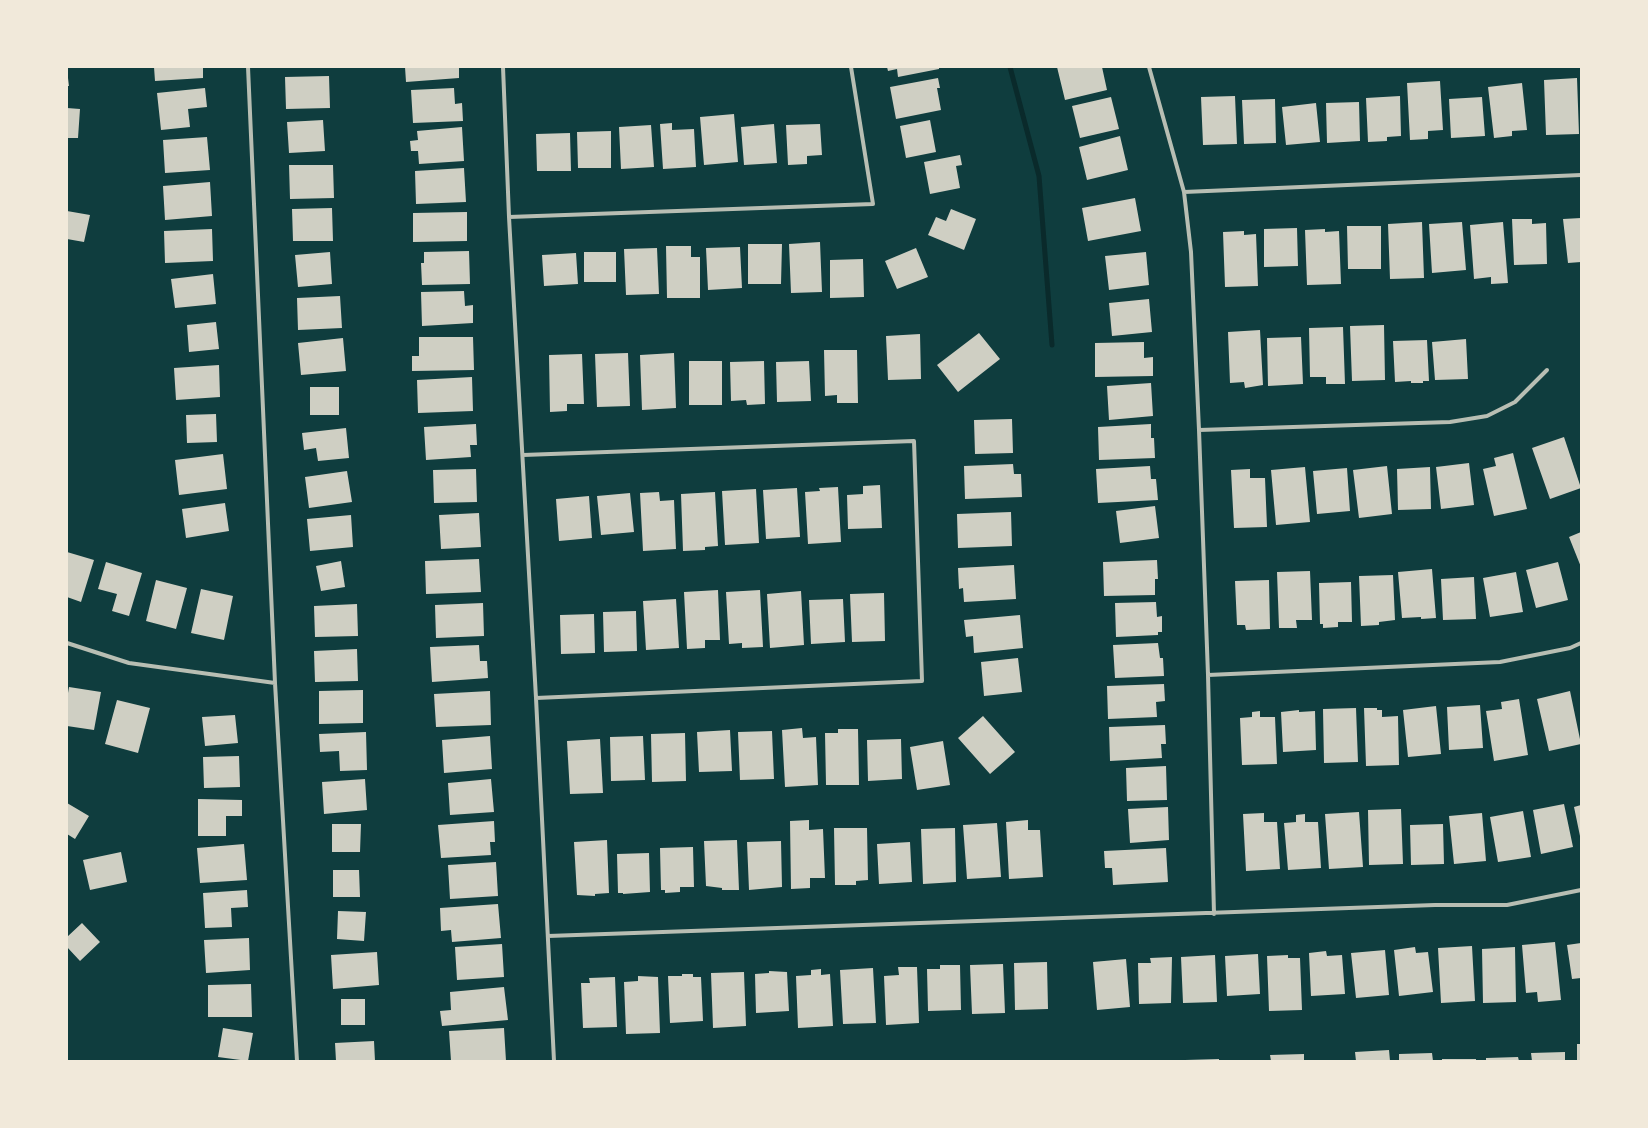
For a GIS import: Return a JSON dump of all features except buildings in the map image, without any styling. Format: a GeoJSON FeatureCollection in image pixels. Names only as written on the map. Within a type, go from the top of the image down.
{"type":"FeatureCollection","features":[{"type":"Feature","properties":{"kind":"street"},"geometry":{"type":"LineString","coordinates":[[248,67],[275,683],[297,1061]]}},
{"type":"Feature","properties":{"kind":"street"},"geometry":{"type":"LineString","coordinates":[[503,67],[554,1061]]}},
{"type":"Feature","properties":{"kind":"street"},"geometry":{"type":"LineString","coordinates":[[510,217],[873,204],[851,67]]}},
{"type":"Feature","properties":{"kind":"street"},"geometry":{"type":"LineString","coordinates":[[1149,67],[1184,192],[1192,276],[1208,675],[1214,914]]}},
{"type":"Feature","properties":{"kind":"street"},"geometry":{"type":"LineString","coordinates":[[1184,192],[1581,175]]}},
{"type":"Feature","properties":{"kind":"street"},"geometry":{"type":"LineString","coordinates":[[1199,430],[1450,422],[1488,416],[1515,402],[1547,370]]}},
{"type":"Feature","properties":{"kind":"street"},"geometry":{"type":"LineString","coordinates":[[523,455],[914,441],[922,681],[536,698]]}},
{"type":"Feature","properties":{"kind":"street"},"geometry":{"type":"LineString","coordinates":[[67,643],[129,663],[275,683]]}},
{"type":"Feature","properties":{"kind":"street"},"geometry":{"type":"LineString","coordinates":[[1208,675],[1500,662],[1570,648],[1581,643]]}},
{"type":"Feature","properties":{"kind":"street"},"geometry":{"type":"LineString","coordinates":[[548,936],[1428,906],[1507,905],[1581,890]]}},
{"type":"Feature","properties":{"kind":"waterway"},"geometry":{"type":"LineString","coordinates":[[1010,67],[1039,176],[1052,345]]}}]}
